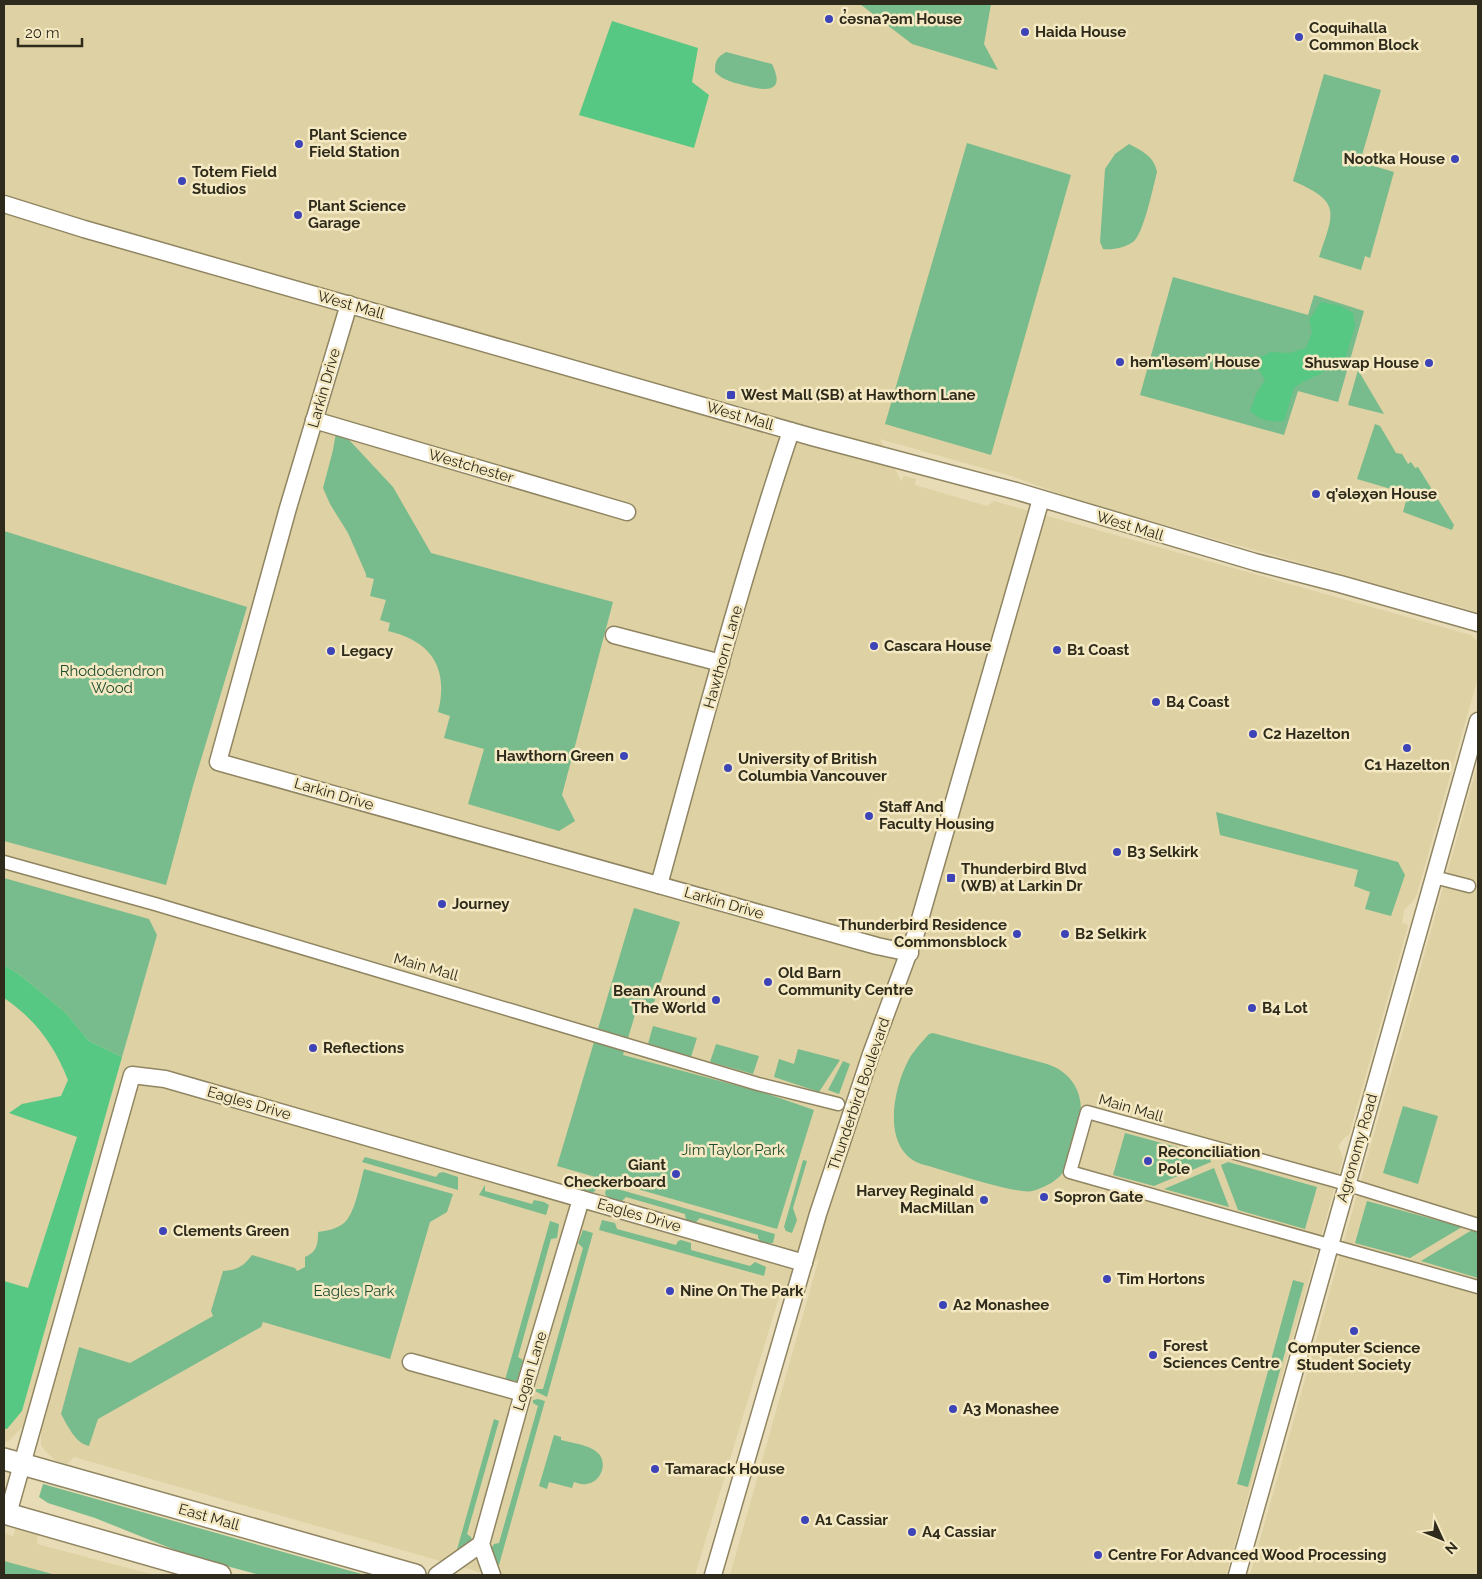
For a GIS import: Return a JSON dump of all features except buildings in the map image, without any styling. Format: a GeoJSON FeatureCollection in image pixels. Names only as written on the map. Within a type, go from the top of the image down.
{"type":"FeatureCollection","features":[{"type":"Feature","properties":{"kind":"street","name":"West Mall"},"geometry":{"type":"LineString","coordinates":[[4,204],[791,431],[1041,499],[1220,553],[1340,584],[1478,623]]}},
{"type":"Feature","properties":{"kind":"street","name":"Larkin Drive"},"geometry":{"type":"LineString","coordinates":[[349,304],[262,600],[218,762],[877,946],[910,953]]}},
{"type":"Feature","properties":{"kind":"street","name":"Westchester"},"geometry":{"type":"LineString","coordinates":[[314,420],[627,512]]}},
{"type":"Feature","properties":{"kind":"street","name":"Hawthorn Lane"},"geometry":{"type":"LineString","coordinates":[[659,885],[721,663],[778,468],[791,431]]}},
{"type":"Feature","properties":{"kind":"street","name":"Thunderbird Boulevard"},"geometry":{"type":"LineString","coordinates":[[713,1575],[804,1263],[852,1108],[910,953],[1041,499]]}},
{"type":"Feature","properties":{"kind":"street"},"geometry":{"type":"LineString","coordinates":[[614,635],[721,663]]}},
{"type":"Feature","properties":{"kind":"street","name":"Agronomy Road"},"geometry":{"type":"LineString","coordinates":[[1237,1575],[1478,721]]}},
{"type":"Feature","properties":{"kind":"street","name":"Main Mall"},"geometry":{"type":"LineString","coordinates":[[4,862],[155,904],[742,1079],[823,1102],[838,1104]]}},
{"type":"Feature","properties":{"kind":"street"},"geometry":{"type":"LineString","coordinates":[[1434,877],[1469,886]]}},
{"type":"Feature","properties":{"kind":"street","name":"Eagles Drive"},"geometry":{"type":"LineString","coordinates":[[6,1514],[13,1462],[132,1075],[165,1079],[804,1263]]}},
{"type":"Feature","properties":{"kind":"street","name":"Main Mall"},"geometry":{"type":"LineString","coordinates":[[1330,1245],[1070,1172],[1087,1112],[1347,1184],[1478,1225]]}},
{"type":"Feature","properties":{"kind":"street","name":"Logan Lane"},"geometry":{"type":"LineString","coordinates":[[481,1544],[523,1393],[582,1199]]}},
{"type":"Feature","properties":{"kind":"street"},"geometry":{"type":"LineString","coordinates":[[1330,1245],[1478,1287]]}},
{"type":"Feature","properties":{"kind":"street"},"geometry":{"type":"LineString","coordinates":[[411,1362],[523,1393]]}},
{"type":"Feature","properties":{"kind":"street","name":"East Mall"},"geometry":{"type":"LineString","coordinates":[[13,1462],[415,1575]]}},
{"type":"Feature","properties":{"kind":"street"},"geometry":{"type":"LineString","coordinates":[[6,1514],[220,1575]]}},
{"type":"Feature","properties":{"kind":"street"},"geometry":{"type":"LineString","coordinates":[[437,1575],[481,1544],[492,1575]]}},
{"type":"Feature","properties":{"kind":"shaded area","name":"University of British Columbia Vancouver"},"geometry":{"type":"Polygon","coordinates":[[[4,4],[1478,4],[1478,612],[1079,501],[1011,476],[880,439],[901,481],[904,476],[916,479],[915,485],[987,506],[994,501],[1471,635],[1478,642],[1478,677],[1417,894],[1404,910],[1402,923],[1408,926],[1349,1135],[1338,1146],[1343,1158],[1226,1575],[730,1575],[819,1258],[779,1297],[695,1575],[490,1575],[74,1457],[67,1464],[55,1460],[41,1445],[45,1413],[20,1429],[11,1439],[4,1443],[4,4]]]}},
{"type":"Feature","properties":{"kind":"shaded area"},"geometry":{"type":"Polygon","coordinates":[[[1478,763],[1478,1575],[1250,1575],[1342,1248],[1478,763]]]}},
{"type":"Feature","properties":{"kind":"shaded area"},"geometry":{"type":"Polygon","coordinates":[[[16,1528],[38,1535],[37,1544],[154,1575],[4,1575],[4,1533],[13,1536],[16,1528]]]}},
{"type":"Feature","properties":{"kind":"green space"},"geometry":{"type":"Polygon","coordinates":[[[860,4],[991,4],[984,44],[998,70],[912,44],[860,4]]]}},
{"type":"Feature","properties":{"kind":"green space"},"geometry":{"type":"Polygon","coordinates":[[[612,21],[698,48],[692,82],[709,95],[694,148],[579,115],[612,21]]]}},
{"type":"Feature","properties":{"kind":"green space"},"geometry":{"type":"Polygon","coordinates":[[[726,52],[772,64],[776,73],[776,84],[768,89],[762,89],[734,83],[722,78],[715,72],[715,65],[718,58],[726,52]]]}},
{"type":"Feature","properties":{"kind":"green space"},"geometry":{"type":"Polygon","coordinates":[[[1324,74],[1381,90],[1360,162],[1394,172],[1370,258],[1365,256],[1361,270],[1319,257],[1328,229],[1330,210],[1327,202],[1320,195],[1293,181],[1324,74]]]}},
{"type":"Feature","properties":{"kind":"green space"},"geometry":{"type":"Polygon","coordinates":[[[967,143],[1071,175],[991,455],[885,424],[967,143]]]}},
{"type":"Feature","properties":{"kind":"green space"},"geometry":{"type":"Polygon","coordinates":[[[1129,144],[1147,155],[1155,166],[1157,172],[1151,198],[1141,229],[1133,242],[1118,248],[1103,249],[1100,242],[1105,169],[1115,154],[1129,144]]]}},
{"type":"Feature","properties":{"kind":"green space"},"geometry":{"type":"Polygon","coordinates":[[[1173,277],[1308,315],[1314,295],[1364,311],[1338,402],[1298,391],[1284,435],[1140,395],[1173,277]]]}},
{"type":"Feature","properties":{"kind":"green space"},"geometry":{"type":"Polygon","coordinates":[[[1321,302],[1340,306],[1353,313],[1355,326],[1346,357],[1333,361],[1322,373],[1294,388],[1284,421],[1270,421],[1258,417],[1250,411],[1257,392],[1265,380],[1258,368],[1259,358],[1271,352],[1290,353],[1306,348],[1312,332],[1309,320],[1321,302]]]}},
{"type":"Feature","properties":{"kind":"green space"},"geometry":{"type":"Polygon","coordinates":[[[1358,370],[1384,414],[1348,405],[1358,370]]]}},
{"type":"Feature","properties":{"kind":"green space"},"geometry":{"type":"Polygon","coordinates":[[[1375,424],[1380,426],[1396,453],[1402,454],[1408,464],[1411,462],[1415,468],[1418,467],[1454,525],[1452,530],[1403,512],[1408,494],[1357,479],[1375,424]]]}},
{"type":"Feature","properties":{"kind":"green space"},"geometry":{"type":"Polygon","coordinates":[[[337,427],[393,487],[431,553],[613,602],[562,795],[575,821],[559,831],[468,804],[484,749],[444,738],[450,716],[438,712],[441,683],[439,670],[434,659],[416,642],[388,631],[390,623],[380,620],[386,600],[370,596],[374,579],[366,577],[348,533],[330,504],[323,488],[337,427]]]}},
{"type":"Feature","properties":{"kind":"green space","name":"Rhododendron Wood"},"geometry":{"type":"Polygon","coordinates":[[[4,531],[247,607],[193,786],[166,885],[4,841],[4,531]]]}},
{"type":"Feature","properties":{"kind":"green space"},"geometry":{"type":"Polygon","coordinates":[[[1216,812],[1398,862],[1405,875],[1391,916],[1365,909],[1370,892],[1354,886],[1358,870],[1220,835],[1216,812]]]}},
{"type":"Feature","properties":{"kind":"green space"},"geometry":{"type":"Polygon","coordinates":[[[4,878],[149,919],[157,935],[122,1057],[89,1041],[65,1012],[20,975],[4,965],[4,878]]]}},
{"type":"Feature","properties":{"kind":"green space","name":"Jim Taylor Park"},"geometry":{"type":"Polygon","coordinates":[[[634,908],[680,922],[651,1012],[637,1008],[623,1055],[765,1093],[814,1110],[777,1229],[557,1166],[634,908]]]}},
{"type":"Feature","properties":{"kind":"green space"},"geometry":{"type":"Polygon","coordinates":[[[4,965],[20,975],[65,1012],[89,1041],[122,1057],[22,1411],[7,1429],[4,1429],[4,1281],[28,1288],[77,1137],[9,1113],[22,1104],[61,1096],[68,1080],[63,1067],[43,1034],[26,1015],[4,998],[4,965]]]}},
{"type":"Feature","properties":{"kind":"green space"},"geometry":{"type":"Polygon","coordinates":[[[653,1026],[697,1038],[691,1057],[648,1044],[653,1026]]]}},
{"type":"Feature","properties":{"kind":"green space"},"geometry":{"type":"Polygon","coordinates":[[[933,1033],[1047,1064],[1068,1076],[1079,1096],[1081,1113],[1067,1165],[1056,1180],[1032,1191],[1011,1189],[921,1164],[908,1156],[900,1146],[895,1132],[895,1102],[898,1087],[908,1061],[915,1050],[929,1034],[933,1033]]]}},
{"type":"Feature","properties":{"kind":"green space"},"geometry":{"type":"Polygon","coordinates":[[[716,1044],[759,1056],[753,1074],[710,1062],[716,1044]]]}},
{"type":"Feature","properties":{"kind":"green space"},"geometry":{"type":"Polygon","coordinates":[[[798,1049],[840,1060],[819,1092],[774,1077],[779,1059],[794,1064],[798,1049]]]}},
{"type":"Feature","properties":{"kind":"green space"},"geometry":{"type":"Polygon","coordinates":[[[843,1061],[850,1064],[839,1094],[828,1090],[843,1061]]]}},
{"type":"Feature","properties":{"kind":"green space"},"geometry":{"type":"Polygon","coordinates":[[[1403,1106],[1438,1116],[1418,1184],[1383,1173],[1403,1106]]]}},
{"type":"Feature","properties":{"kind":"green space"},"geometry":{"type":"Polygon","coordinates":[[[1125,1133],[1209,1156],[1211,1162],[1154,1186],[1113,1175],[1125,1133]]]}},
{"type":"Feature","properties":{"kind":"green space"},"geometry":{"type":"Polygon","coordinates":[[[365,1157],[436,1177],[439,1173],[443,1172],[458,1177],[458,1190],[362,1162],[365,1157]]]}},
{"type":"Feature","properties":{"kind":"green space"},"geometry":{"type":"Polygon","coordinates":[[[803,1160],[807,1161],[793,1208],[797,1220],[792,1233],[786,1231],[784,1227],[803,1160]]]}},
{"type":"Feature","properties":{"kind":"green space"},"geometry":{"type":"Polygon","coordinates":[[[1228,1162],[1317,1187],[1305,1229],[1238,1210],[1221,1165],[1228,1162]]]}},
{"type":"Feature","properties":{"kind":"green space"},"geometry":{"type":"Polygon","coordinates":[[[1214,1168],[1229,1207],[1164,1189],[1214,1168]]]}},
{"type":"Feature","properties":{"kind":"green space","name":"Eagles Park"},"geometry":{"type":"Polygon","coordinates":[[[364,1169],[453,1194],[447,1212],[430,1222],[390,1359],[263,1322],[261,1327],[98,1419],[89,1446],[76,1438],[61,1414],[79,1347],[130,1363],[213,1316],[211,1311],[223,1271],[240,1267],[252,1255],[295,1268],[297,1271],[305,1267],[305,1257],[312,1253],[316,1247],[318,1232],[338,1227],[348,1219],[354,1206],[364,1169]]]}},
{"type":"Feature","properties":{"kind":"green space"},"geometry":{"type":"Polygon","coordinates":[[[572,1176],[598,1184],[596,1190],[591,1194],[571,1188],[569,1183],[572,1176]]]}},
{"type":"Feature","properties":{"kind":"green space"},"geometry":{"type":"Polygon","coordinates":[[[485,1185],[485,1191],[532,1204],[534,1200],[544,1202],[549,1205],[546,1215],[479,1195],[485,1185]]]}},
{"type":"Feature","properties":{"kind":"green space"},"geometry":{"type":"Polygon","coordinates":[[[607,1186],[775,1234],[773,1243],[762,1243],[758,1235],[700,1218],[695,1223],[686,1221],[685,1214],[626,1197],[621,1202],[607,1198],[605,1193],[607,1186]]]}},
{"type":"Feature","properties":{"kind":"green space"},"geometry":{"type":"Polygon","coordinates":[[[1367,1201],[1462,1227],[1410,1258],[1355,1243],[1367,1201]]]}},
{"type":"Feature","properties":{"kind":"green space"},"geometry":{"type":"Polygon","coordinates":[[[602,1220],[615,1223],[617,1229],[676,1245],[681,1240],[691,1243],[691,1250],[750,1266],[755,1262],[766,1267],[764,1276],[599,1230],[602,1220]]]}},
{"type":"Feature","properties":{"kind":"green space"},"geometry":{"type":"Polygon","coordinates":[[[550,1221],[559,1224],[557,1238],[551,1239],[518,1357],[523,1360],[517,1381],[505,1380],[550,1221]]]}},
{"type":"Feature","properties":{"kind":"green space"},"geometry":{"type":"Polygon","coordinates":[[[583,1230],[593,1233],[547,1397],[535,1391],[543,1389],[583,1248],[578,1243],[583,1230]]]}},
{"type":"Feature","properties":{"kind":"green space"},"geometry":{"type":"Polygon","coordinates":[[[1472,1230],[1478,1232],[1478,1278],[1421,1261],[1472,1230]]]}},
{"type":"Feature","properties":{"kind":"green space"},"geometry":{"type":"Polygon","coordinates":[[[1293,1280],[1304,1283],[1248,1487],[1237,1484],[1293,1280]]]}},
{"type":"Feature","properties":{"kind":"green space"},"geometry":{"type":"Polygon","coordinates":[[[533,1400],[545,1401],[499,1565],[490,1561],[490,1550],[494,1544],[499,1543],[538,1406],[533,1403],[533,1400]]]}},
{"type":"Feature","properties":{"kind":"green space"},"geometry":{"type":"Polygon","coordinates":[[[494,1419],[499,1421],[467,1534],[471,1537],[472,1541],[456,1553],[494,1419]]]}},
{"type":"Feature","properties":{"kind":"green space"},"geometry":{"type":"Polygon","coordinates":[[[554,1435],[561,1437],[561,1440],[596,1451],[602,1458],[603,1463],[599,1477],[591,1483],[580,1484],[574,1482],[572,1488],[549,1482],[547,1489],[539,1486],[554,1435]]]}},
{"type":"Feature","properties":{"kind":"green space"},"geometry":{"type":"Polygon","coordinates":[[[43,1484],[365,1575],[260,1575],[190,1556],[95,1518],[48,1503],[39,1497],[43,1484]]]}},
{"type":"Feature","properties":{"kind":"green space"},"geometry":{"type":"Polygon","coordinates":[[[4,1561],[56,1575],[4,1575],[4,1561]]]}},
{"type":"Feature","properties":{"kind":"place","name":"c̓əsnaʔəm House"},"geometry":{"type":"Point","coordinates":[829,19]}},
{"type":"Feature","properties":{"kind":"place","name":"Haida House"},"geometry":{"type":"Point","coordinates":[1025,32]}},
{"type":"Feature","properties":{"kind":"place","name":"Coquihalla Common Block"},"geometry":{"type":"Point","coordinates":[1299,37]}},
{"type":"Feature","properties":{"kind":"place","name":"Plant Science Field Station"},"geometry":{"type":"Point","coordinates":[299,144]}},
{"type":"Feature","properties":{"kind":"place","name":"Nootka House"},"geometry":{"type":"Point","coordinates":[1455,159]}},
{"type":"Feature","properties":{"kind":"place","name":"Totem Field Studios"},"geometry":{"type":"Point","coordinates":[182,181]}},
{"type":"Feature","properties":{"kind":"place","name":"Plant Science Garage"},"geometry":{"type":"Point","coordinates":[298,215]}},
{"type":"Feature","properties":{"kind":"place","name":"həm’ləsəm’ House"},"geometry":{"type":"Point","coordinates":[1120,362]}},
{"type":"Feature","properties":{"kind":"place","name":"Shuswap House"},"geometry":{"type":"Point","coordinates":[1429,363]}},
{"type":"Feature","properties":{"kind":"place","name":"West Mall (SB) at Hawthorn Lane"},"geometry":{"type":"Point","coordinates":[731,395]}},
{"type":"Feature","properties":{"kind":"place","name":"q’ələχən House"},"geometry":{"type":"Point","coordinates":[1316,494]}},
{"type":"Feature","properties":{"kind":"place","name":"Cascara House"},"geometry":{"type":"Point","coordinates":[874,646]}},
{"type":"Feature","properties":{"kind":"place","name":"B1 Coast"},"geometry":{"type":"Point","coordinates":[1057,650]}},
{"type":"Feature","properties":{"kind":"place","name":"Legacy"},"geometry":{"type":"Point","coordinates":[331,651]}},
{"type":"Feature","properties":{"kind":"place","name":"B4 Coast"},"geometry":{"type":"Point","coordinates":[1156,702]}},
{"type":"Feature","properties":{"kind":"place","name":"C2 Hazelton"},"geometry":{"type":"Point","coordinates":[1253,734]}},
{"type":"Feature","properties":{"kind":"place","name":"C1 Hazelton"},"geometry":{"type":"Point","coordinates":[1407,748]}},
{"type":"Feature","properties":{"kind":"place","name":"Hawthorn Green"},"geometry":{"type":"Point","coordinates":[624,756]}},
{"type":"Feature","properties":{"kind":"place","name":"University of British Columbia Vancouver"},"geometry":{"type":"Point","coordinates":[728,768]}},
{"type":"Feature","properties":{"kind":"place","name":"Staff And Faculty Housing"},"geometry":{"type":"Point","coordinates":[869,816]}},
{"type":"Feature","properties":{"kind":"place","name":"B3 Selkirk"},"geometry":{"type":"Point","coordinates":[1117,852]}},
{"type":"Feature","properties":{"kind":"place","name":"Thunderbird Blvd (WB) at Larkin Dr"},"geometry":{"type":"Point","coordinates":[951,878]}},
{"type":"Feature","properties":{"kind":"place","name":"Journey"},"geometry":{"type":"Point","coordinates":[442,904]}},
{"type":"Feature","properties":{"kind":"place","name":"Thunderbird Residence Commonsblock"},"geometry":{"type":"Point","coordinates":[1017,934]}},
{"type":"Feature","properties":{"kind":"place","name":"B2 Selkirk"},"geometry":{"type":"Point","coordinates":[1065,934]}},
{"type":"Feature","properties":{"kind":"place","name":"Old Barn Community Centre"},"geometry":{"type":"Point","coordinates":[768,982]}},
{"type":"Feature","properties":{"kind":"place","name":"Bean Around The World"},"geometry":{"type":"Point","coordinates":[716,1000]}},
{"type":"Feature","properties":{"kind":"place","name":"B4 Lot"},"geometry":{"type":"Point","coordinates":[1252,1008]}},
{"type":"Feature","properties":{"kind":"place","name":"Reflections"},"geometry":{"type":"Point","coordinates":[313,1048]}},
{"type":"Feature","properties":{"kind":"place","name":"Reconciliation Pole"},"geometry":{"type":"Point","coordinates":[1148,1161]}},
{"type":"Feature","properties":{"kind":"place","name":"Giant Checkerboard"},"geometry":{"type":"Point","coordinates":[676,1174]}},
{"type":"Feature","properties":{"kind":"place","name":"Sopron Gate"},"geometry":{"type":"Point","coordinates":[1044,1197]}},
{"type":"Feature","properties":{"kind":"place","name":"Harvey Reginald MacMillan"},"geometry":{"type":"Point","coordinates":[984,1200]}},
{"type":"Feature","properties":{"kind":"place","name":"Clements Green"},"geometry":{"type":"Point","coordinates":[163,1231]}},
{"type":"Feature","properties":{"kind":"place","name":"Tim Hortons"},"geometry":{"type":"Point","coordinates":[1107,1279]}},
{"type":"Feature","properties":{"kind":"place","name":"Nine On The Park"},"geometry":{"type":"Point","coordinates":[670,1291]}},
{"type":"Feature","properties":{"kind":"place","name":"A2 Monashee"},"geometry":{"type":"Point","coordinates":[943,1305]}},
{"type":"Feature","properties":{"kind":"place","name":"Computer Science Student Society"},"geometry":{"type":"Point","coordinates":[1354,1331]}},
{"type":"Feature","properties":{"kind":"place","name":"Forest Sciences Centre"},"geometry":{"type":"Point","coordinates":[1153,1355]}},
{"type":"Feature","properties":{"kind":"place","name":"A3 Monashee"},"geometry":{"type":"Point","coordinates":[953,1409]}},
{"type":"Feature","properties":{"kind":"place","name":"Tamarack House"},"geometry":{"type":"Point","coordinates":[655,1469]}},
{"type":"Feature","properties":{"kind":"place","name":"A1 Cassiar"},"geometry":{"type":"Point","coordinates":[805,1520]}},
{"type":"Feature","properties":{"kind":"place","name":"A4 Cassiar"},"geometry":{"type":"Point","coordinates":[912,1532]}},
{"type":"Feature","properties":{"kind":"place","name":"Centre For Advanced Wood Processing"},"geometry":{"type":"Point","coordinates":[1098,1555]}}]}
